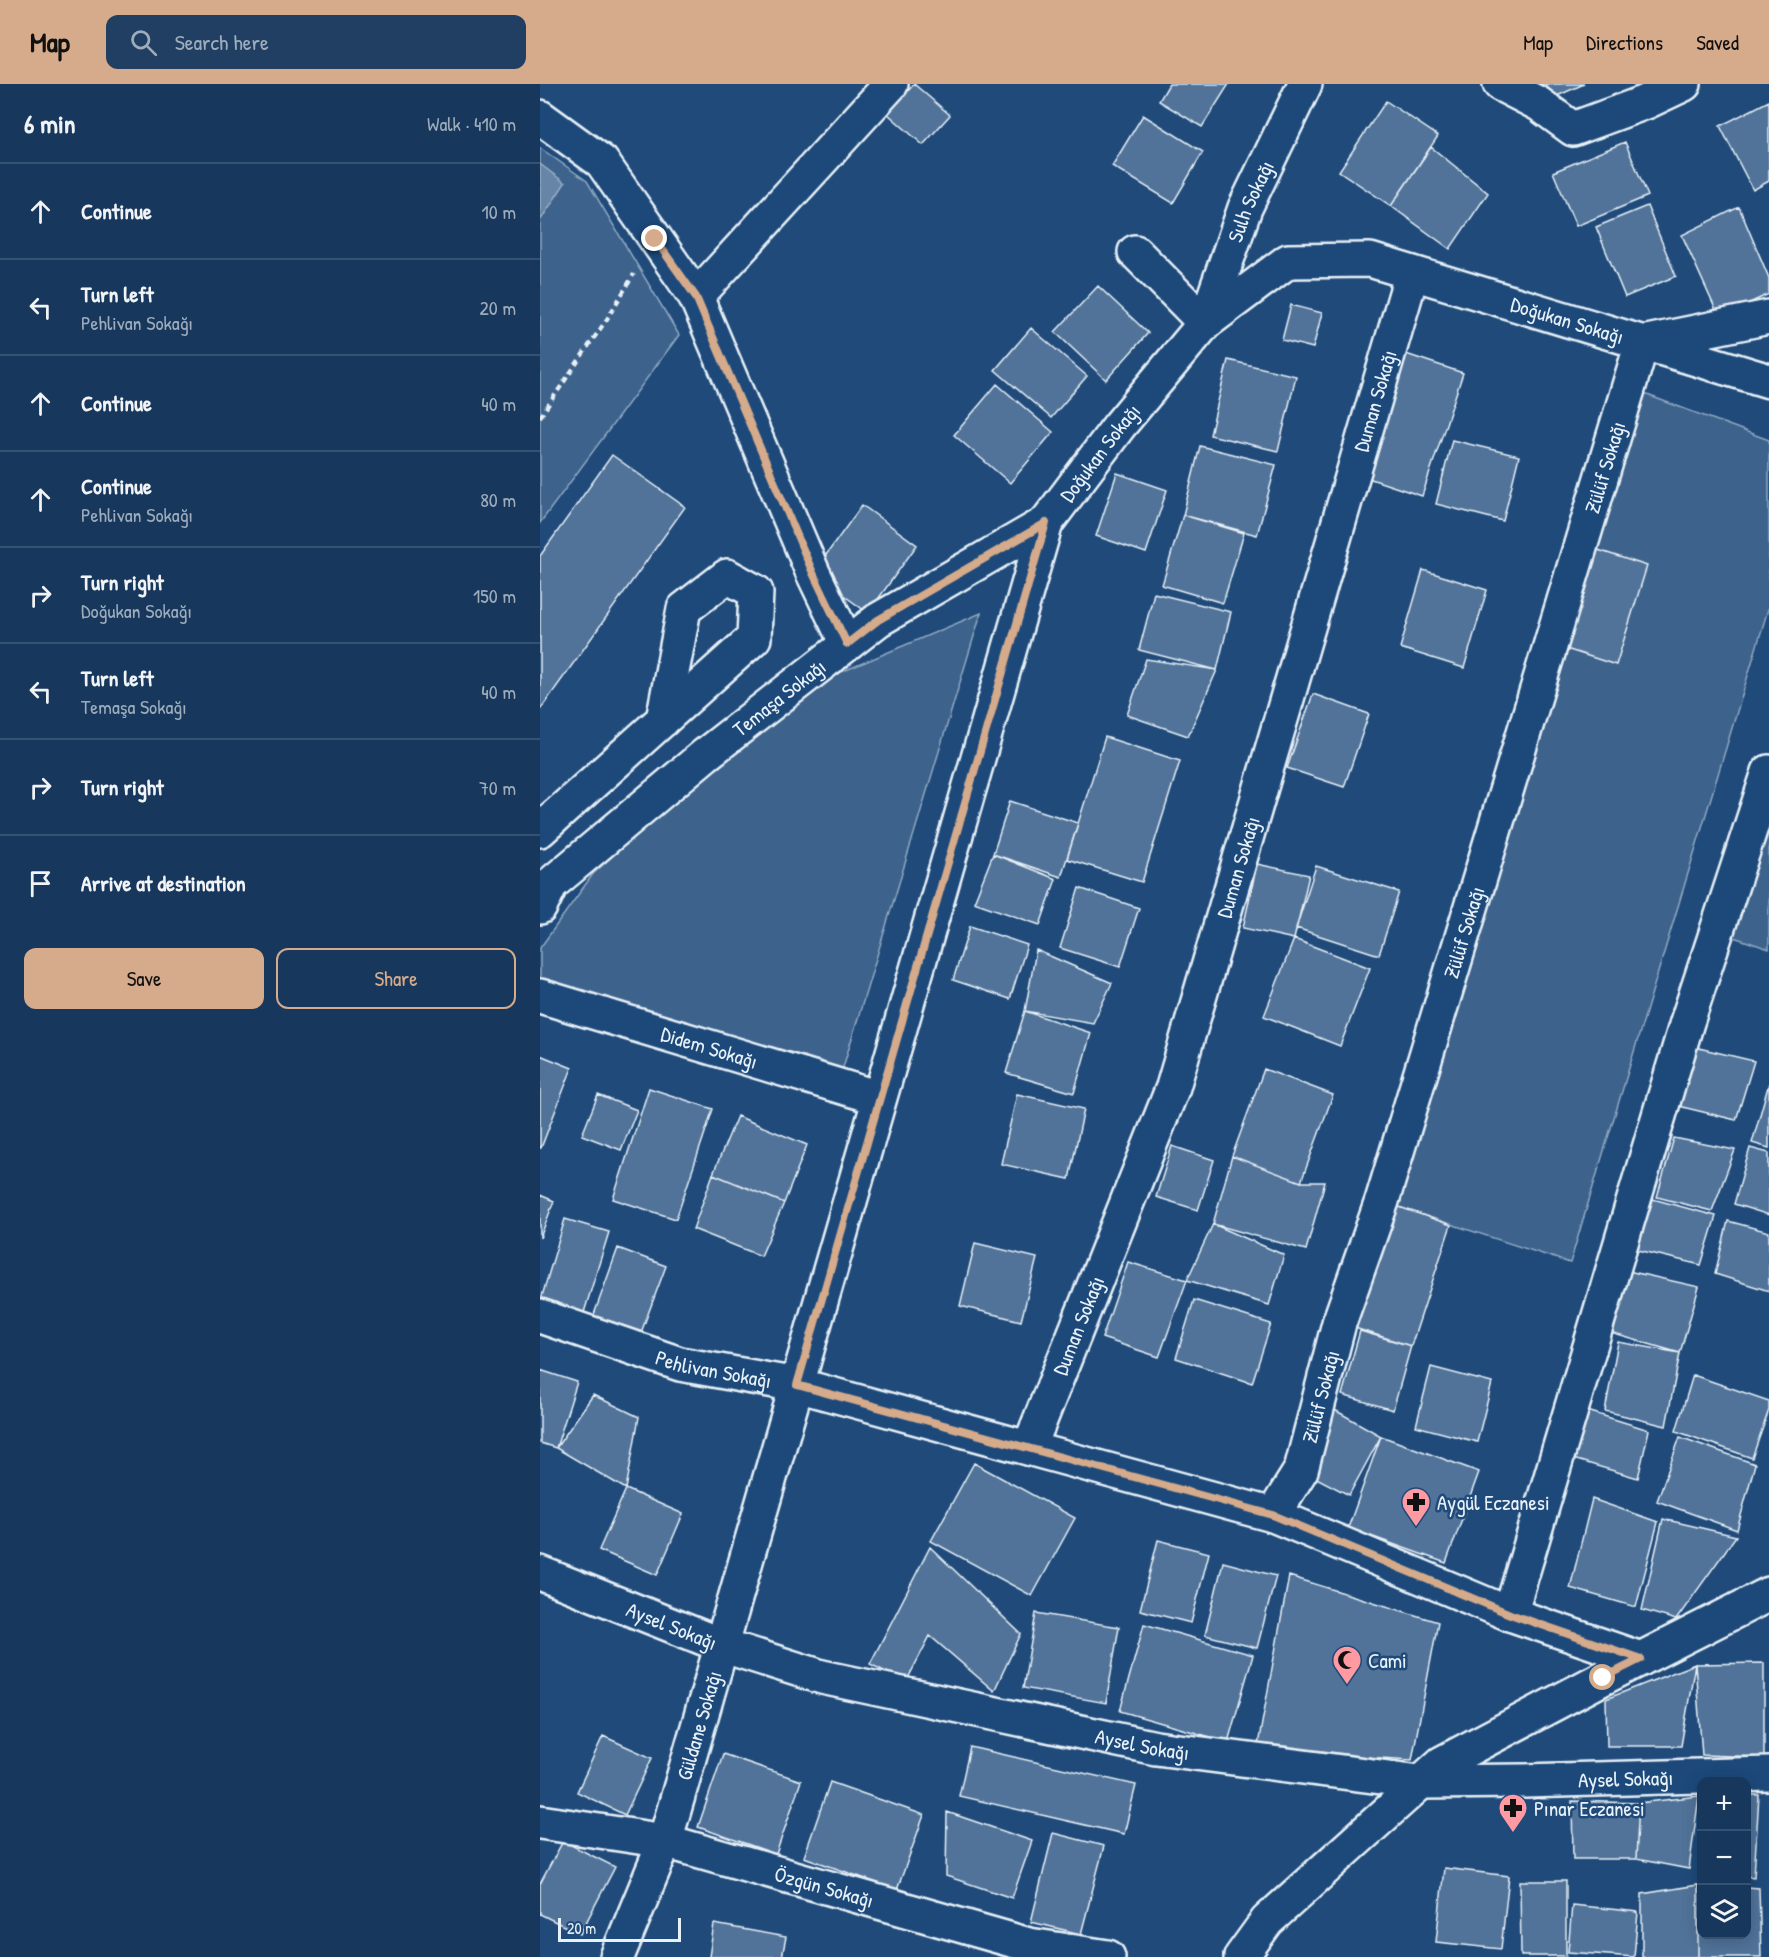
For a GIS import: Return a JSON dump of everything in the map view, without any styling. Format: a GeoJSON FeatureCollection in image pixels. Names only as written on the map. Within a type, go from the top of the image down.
{"type":"FeatureCollection","features":[{"type":"Feature","properties":{"kind":"street"},"geometry":{"type":"LineString","coordinates":[[696,297],[891,84]]}},
{"type":"Feature","properties":{"kind":"street","name":"Sulh Sokağı"},"geometry":{"type":"LineString","coordinates":[[1205,323],[1245,208],[1305,84]]}},
{"type":"Feature","properties":{"kind":"street"},"geometry":{"type":"LineString","coordinates":[[1500,84],[1539,104],[1573,129],[1646,102],[1683,84]]}},
{"type":"Feature","properties":{"kind":"street"},"geometry":{"type":"LineString","coordinates":[[540,117],[602,162],[696,297],[813,573],[847,644]]}},
{"type":"Feature","properties":{"kind":"street"},"geometry":{"type":"LineString","coordinates":[[1135,252],[1205,323]]}},
{"type":"Feature","properties":{"kind":"street","name":"Doğukan Sokağı"},"geometry":{"type":"LineString","coordinates":[[797,1385],[1046,523],[1119,426],[1205,323],[1288,261],[1370,260],[1769,381]]}},
{"type":"Feature","properties":{"kind":"street","name":"Duman Sokağı"},"geometry":{"type":"LineString","coordinates":[[1029,1448],[1173,1087],[1412,273]]}},
{"type":"Feature","properties":{"kind":"street"},"geometry":{"type":"LineString","coordinates":[[1642,343],[1769,317]]}},
{"type":"Feature","properties":{"kind":"street","name":"Zülüf Sokağı"},"geometry":{"type":"LineString","coordinates":[[1273,1515],[1301,1470],[1340,1323],[1382,1201],[1642,343]]}},
{"type":"Feature","properties":{"kind":"street","name":"Temaşa Sokağı"},"geometry":{"type":"LineString","coordinates":[[540,907],[551,885],[705,755],[878,620],[1046,523]]}},
{"type":"Feature","properties":{"kind":"street"},"geometry":{"type":"LineString","coordinates":[[540,830],[663,720]]}},
{"type":"Feature","properties":{"kind":"street"},"geometry":{"type":"LineString","coordinates":[[1641,1659],[1510,1614],[1687,1022],[1769,772]]}},
{"type":"Feature","properties":{"kind":"street","name":"Didem Sokağı"},"geometry":{"type":"LineString","coordinates":[[540,996],[879,1098]]}},
{"type":"Feature","properties":{"kind":"street","name":"Pehlivan Sokağı"},"geometry":{"type":"LineString","coordinates":[[540,1316],[680,1364],[797,1385],[1273,1515],[1510,1614]]}},
{"type":"Feature","properties":{"kind":"street","name":"Güldane Sokağı"},"geometry":{"type":"LineString","coordinates":[[617,1957],[665,1841],[797,1385]]}},
{"type":"Feature","properties":{"kind":"street","name":"Aysel Sokağı"},"geometry":{"type":"LineString","coordinates":[[540,1573],[722,1645],[822,1677],[1156,1748],[1420,1782],[1769,1774]]}},
{"type":"Feature","properties":{"kind":"street"},"geometry":{"type":"LineString","coordinates":[[1241,1957],[1267,1921],[1442,1763],[1769,1594]]}},
{"type":"Feature","properties":{"kind":"street","name":"Özgün Sokağı"},"geometry":{"type":"LineString","coordinates":[[540,1821],[665,1841],[1029,1945],[1108,1957]]}},
{"type":"Feature","properties":{"kind":"path"},"geometry":{"type":"LineString","coordinates":[[540,417],[607,319],[655,239]]}},
{"type":"Feature","properties":{"kind":"shaded area"},"geometry":{"type":"Polygon","coordinates":[[[540,148],[587,181],[679,335],[540,523],[540,148]]]}},
{"type":"Feature","properties":{"kind":"shaded area"},"geometry":{"type":"Polygon","coordinates":[[[540,164],[565,183],[540,221],[540,164]]]}},
{"type":"Feature","properties":{"kind":"shaded area"},"geometry":{"type":"Polygon","coordinates":[[[1612,382],[1769,440],[1769,606],[1570,1263],[1377,1200],[1612,382]]]}},
{"type":"Feature","properties":{"kind":"shaded area"},"geometry":{"type":"Polygon","coordinates":[[[981,613],[838,1084],[540,988],[540,948],[593,874],[787,695],[981,613]]]}},
{"type":"Feature","properties":{"kind":"shaded area"},"geometry":{"type":"Polygon","coordinates":[[[1769,763],[1769,949],[1716,931],[1769,763]]]}},
{"type":"Feature","properties":{"kind":"building"},"geometry":{"type":"Polygon","coordinates":[[[914,84],[950,115],[923,145],[888,114],[914,84]]]}},
{"type":"Feature","properties":{"kind":"building"},"geometry":{"type":"Polygon","coordinates":[[[1169,84],[1229,84],[1202,127],[1159,101],[1169,84]]]}},
{"type":"Feature","properties":{"kind":"building"},"geometry":{"type":"Polygon","coordinates":[[[1530,84],[1584,84],[1539,104],[1530,84]]]}},
{"type":"Feature","properties":{"kind":"building"},"geometry":{"type":"Polygon","coordinates":[[[1386,101],[1438,136],[1391,206],[1339,171],[1386,101]]]}},
{"type":"Feature","properties":{"kind":"building"},"geometry":{"type":"Polygon","coordinates":[[[1769,101],[1769,181],[1753,190],[1720,126],[1769,101]]]}},
{"type":"Feature","properties":{"kind":"building"},"geometry":{"type":"Polygon","coordinates":[[[1143,115],[1203,152],[1173,203],[1112,166],[1143,115]]]}},
{"type":"Feature","properties":{"kind":"building"},"geometry":{"type":"Polygon","coordinates":[[[1625,142],[1648,196],[1576,226],[1553,172],[1625,142]]]}},
{"type":"Feature","properties":{"kind":"building"},"geometry":{"type":"Polygon","coordinates":[[[1431,147],[1488,193],[1450,249],[1391,206],[1431,147]]]}},
{"type":"Feature","properties":{"kind":"building"},"geometry":{"type":"Polygon","coordinates":[[[1647,206],[1676,276],[1625,297],[1596,227],[1647,206]]]}},
{"type":"Feature","properties":{"kind":"building"},"geometry":{"type":"Polygon","coordinates":[[[1739,207],[1769,278],[1769,294],[1719,317],[1682,235],[1739,207]]]}},
{"type":"Feature","properties":{"kind":"building"},"geometry":{"type":"Polygon","coordinates":[[[1098,286],[1148,333],[1106,380],[1055,332],[1098,286]]]}},
{"type":"Feature","properties":{"kind":"building"},"geometry":{"type":"Polygon","coordinates":[[[1291,305],[1322,313],[1313,348],[1282,340],[1291,305]]]}},
{"type":"Feature","properties":{"kind":"building"},"geometry":{"type":"Polygon","coordinates":[[[1031,328],[1087,376],[1051,418],[995,370],[1031,328]]]}},
{"type":"Feature","properties":{"kind":"building"},"geometry":{"type":"Polygon","coordinates":[[[1406,354],[1463,373],[1422,496],[1365,477],[1406,354]]]}},
{"type":"Feature","properties":{"kind":"building"},"geometry":{"type":"Polygon","coordinates":[[[1228,360],[1296,376],[1278,451],[1210,435],[1228,360]]]}},
{"type":"Feature","properties":{"kind":"building"},"geometry":{"type":"Polygon","coordinates":[[[997,384],[1053,432],[1010,483],[954,435],[997,384]]]}},
{"type":"Feature","properties":{"kind":"building"},"geometry":{"type":"Polygon","coordinates":[[[1452,440],[1519,456],[1503,521],[1436,504],[1452,440]]]}},
{"type":"Feature","properties":{"kind":"building"},"geometry":{"type":"Polygon","coordinates":[[[1200,446],[1276,465],[1257,535],[1183,515],[1200,446]]]}},
{"type":"Feature","properties":{"kind":"building"},"geometry":{"type":"Polygon","coordinates":[[[612,455],[685,507],[540,710],[540,556],[612,455]]]}},
{"type":"Feature","properties":{"kind":"building"},"geometry":{"type":"Polygon","coordinates":[[[1117,473],[1167,490],[1146,553],[1096,536],[1117,473]]]}},
{"type":"Feature","properties":{"kind":"building"},"geometry":{"type":"Polygon","coordinates":[[[862,505],[917,545],[868,613],[813,573],[862,505]]]}},
{"type":"Feature","properties":{"kind":"building"},"geometry":{"type":"Polygon","coordinates":[[[1183,515],[1244,533],[1223,603],[1162,585],[1183,515]]]}},
{"type":"Feature","properties":{"kind":"building"},"geometry":{"type":"Polygon","coordinates":[[[1595,549],[1647,566],[1616,665],[1563,648],[1595,549]]]}},
{"type":"Feature","properties":{"kind":"building"},"geometry":{"type":"Polygon","coordinates":[[[1423,570],[1487,590],[1464,668],[1400,648],[1423,570]]]}},
{"type":"Feature","properties":{"kind":"building"},"geometry":{"type":"Polygon","coordinates":[[[1154,593],[1231,612],[1217,670],[1139,650],[1154,593]]]}},
{"type":"Feature","properties":{"kind":"building"},"geometry":{"type":"Polygon","coordinates":[[[1146,659],[1217,670],[1188,736],[1127,715],[1146,659]]]}},
{"type":"Feature","properties":{"kind":"building"},"geometry":{"type":"Polygon","coordinates":[[[1313,694],[1369,714],[1344,787],[1287,768],[1313,694]]]}},
{"type":"Feature","properties":{"kind":"building"},"geometry":{"type":"Polygon","coordinates":[[[1105,737],[1180,761],[1142,882],[1067,859],[1105,737]]]}},
{"type":"Feature","properties":{"kind":"building"},"geometry":{"type":"Polygon","coordinates":[[[1010,801],[1078,823],[1061,877],[993,854],[1010,801]]]}},
{"type":"Feature","properties":{"kind":"building"},"geometry":{"type":"Polygon","coordinates":[[[993,854],[1056,879],[1040,925],[974,902],[993,854]]]}},
{"type":"Feature","properties":{"kind":"building"},"geometry":{"type":"Polygon","coordinates":[[[1257,864],[1309,875],[1294,939],[1243,928],[1257,864]]]}},
{"type":"Feature","properties":{"kind":"building"},"geometry":{"type":"Polygon","coordinates":[[[1316,866],[1399,892],[1379,955],[1296,928],[1316,866]]]}},
{"type":"Feature","properties":{"kind":"building"},"geometry":{"type":"Polygon","coordinates":[[[1079,888],[1139,908],[1120,967],[1060,948],[1079,888]]]}},
{"type":"Feature","properties":{"kind":"building"},"geometry":{"type":"Polygon","coordinates":[[[970,926],[1027,945],[1010,999],[953,980],[970,926]]]}},
{"type":"Feature","properties":{"kind":"building"},"geometry":{"type":"Polygon","coordinates":[[[1294,939],[1370,968],[1340,1046],[1264,1016],[1294,939]]]}},
{"type":"Feature","properties":{"kind":"building"},"geometry":{"type":"Polygon","coordinates":[[[1036,950],[1112,983],[1093,1023],[1025,1011],[1036,950]]]}},
{"type":"Feature","properties":{"kind":"building"},"geometry":{"type":"Polygon","coordinates":[[[1025,1011],[1091,1033],[1074,1093],[1006,1073],[1025,1011]]]}},
{"type":"Feature","properties":{"kind":"building"},"geometry":{"type":"Polygon","coordinates":[[[1686,1045],[1754,1061],[1736,1120],[1670,1104],[1686,1045]]]}},
{"type":"Feature","properties":{"kind":"building"},"geometry":{"type":"Polygon","coordinates":[[[540,1055],[572,1068],[541,1148],[540,1148],[540,1055]]]}},
{"type":"Feature","properties":{"kind":"building"},"geometry":{"type":"Polygon","coordinates":[[[1264,1069],[1333,1095],[1301,1182],[1232,1156],[1264,1069]]]}},
{"type":"Feature","properties":{"kind":"building"},"geometry":{"type":"Polygon","coordinates":[[[1769,1083],[1769,1148],[1752,1143],[1769,1083]]]}},
{"type":"Feature","properties":{"kind":"building"},"geometry":{"type":"Polygon","coordinates":[[[649,1088],[713,1109],[676,1219],[613,1199],[649,1088]]]}},
{"type":"Feature","properties":{"kind":"building"},"geometry":{"type":"Polygon","coordinates":[[[1017,1094],[1084,1109],[1069,1179],[1001,1164],[1017,1094]]]}},
{"type":"Feature","properties":{"kind":"building"},"geometry":{"type":"Polygon","coordinates":[[[598,1095],[637,1110],[621,1150],[582,1135],[598,1095]]]}},
{"type":"Feature","properties":{"kind":"building"},"geometry":{"type":"Polygon","coordinates":[[[737,1116],[807,1145],[784,1203],[713,1174],[737,1116]]]}},
{"type":"Feature","properties":{"kind":"building"},"geometry":{"type":"Polygon","coordinates":[[[1674,1138],[1735,1150],[1712,1211],[1657,1197],[1674,1138]]]}},
{"type":"Feature","properties":{"kind":"building"},"geometry":{"type":"Polygon","coordinates":[[[1172,1146],[1214,1160],[1198,1210],[1156,1197],[1172,1146]]]}},
{"type":"Feature","properties":{"kind":"building"},"geometry":{"type":"Polygon","coordinates":[[[1750,1148],[1769,1153],[1769,1215],[1734,1204],[1750,1148]]]}},
{"type":"Feature","properties":{"kind":"building"},"geometry":{"type":"Polygon","coordinates":[[[1232,1156],[1301,1182],[1325,1182],[1306,1250],[1213,1224],[1232,1156]]]}},
{"type":"Feature","properties":{"kind":"building"},"geometry":{"type":"Polygon","coordinates":[[[713,1174],[784,1203],[761,1256],[693,1229],[713,1174]]]}},
{"type":"Feature","properties":{"kind":"building"},"geometry":{"type":"Polygon","coordinates":[[[540,1195],[554,1201],[540,1238],[540,1195]]]}},
{"type":"Feature","properties":{"kind":"building"},"geometry":{"type":"Polygon","coordinates":[[[1649,1198],[1716,1216],[1701,1265],[1634,1249],[1649,1198]]]}},
{"type":"Feature","properties":{"kind":"building"},"geometry":{"type":"Polygon","coordinates":[[[1382,1201],[1451,1225],[1411,1346],[1339,1323],[1382,1201]]]}},
{"type":"Feature","properties":{"kind":"building"},"geometry":{"type":"Polygon","coordinates":[[[565,1219],[609,1232],[582,1319],[540,1303],[565,1219]]]}},
{"type":"Feature","properties":{"kind":"building"},"geometry":{"type":"Polygon","coordinates":[[[1728,1221],[1769,1232],[1769,1291],[1715,1274],[1728,1221]]]}},
{"type":"Feature","properties":{"kind":"building"},"geometry":{"type":"Polygon","coordinates":[[[1213,1224],[1284,1255],[1269,1305],[1187,1280],[1213,1224]]]}},
{"type":"Feature","properties":{"kind":"building"},"geometry":{"type":"Polygon","coordinates":[[[975,1243],[1037,1258],[1021,1321],[960,1306],[975,1243]]]}},
{"type":"Feature","properties":{"kind":"building"},"geometry":{"type":"Polygon","coordinates":[[[618,1248],[666,1266],[639,1338],[592,1320],[618,1248]]]}},
{"type":"Feature","properties":{"kind":"building"},"geometry":{"type":"Polygon","coordinates":[[[1128,1262],[1187,1280],[1159,1357],[1102,1338],[1128,1262]]]}},
{"type":"Feature","properties":{"kind":"building"},"geometry":{"type":"Polygon","coordinates":[[[1619,1269],[1699,1287],[1680,1353],[1607,1332],[1619,1269]]]}},
{"type":"Feature","properties":{"kind":"building"},"geometry":{"type":"Polygon","coordinates":[[[1194,1300],[1271,1324],[1252,1383],[1176,1358],[1194,1300]]]}},
{"type":"Feature","properties":{"kind":"building"},"geometry":{"type":"Polygon","coordinates":[[[1360,1331],[1411,1346],[1393,1410],[1342,1395],[1360,1331]]]}},
{"type":"Feature","properties":{"kind":"building"},"geometry":{"type":"Polygon","coordinates":[[[1618,1342],[1680,1353],[1666,1426],[1605,1411],[1618,1342]]]}},
{"type":"Feature","properties":{"kind":"building"},"geometry":{"type":"Polygon","coordinates":[[[1431,1367],[1492,1383],[1477,1442],[1416,1426],[1431,1367]]]}},
{"type":"Feature","properties":{"kind":"building"},"geometry":{"type":"Polygon","coordinates":[[[540,1370],[577,1382],[556,1448],[540,1443],[540,1370]]]}},
{"type":"Feature","properties":{"kind":"building"},"geometry":{"type":"Polygon","coordinates":[[[1693,1375],[1769,1401],[1769,1410],[1752,1458],[1676,1431],[1693,1375]]]}},
{"type":"Feature","properties":{"kind":"building"},"geometry":{"type":"Polygon","coordinates":[[[593,1395],[639,1417],[626,1489],[556,1448],[593,1395]]]}},
{"type":"Feature","properties":{"kind":"building"},"geometry":{"type":"Polygon","coordinates":[[[1333,1409],[1381,1436],[1349,1495],[1301,1470],[1333,1409]]]}},
{"type":"Feature","properties":{"kind":"building"},"geometry":{"type":"Polygon","coordinates":[[[1581,1409],[1649,1430],[1638,1478],[1573,1459],[1581,1409]]]}},
{"type":"Feature","properties":{"kind":"building"},"geometry":{"type":"Polygon","coordinates":[[[1381,1436],[1479,1472],[1446,1563],[1348,1528],[1381,1436]]]}},
{"type":"Feature","properties":{"kind":"building"},"geometry":{"type":"Polygon","coordinates":[[[1680,1437],[1755,1464],[1737,1530],[1657,1501],[1680,1437]]]}},
{"type":"Feature","properties":{"kind":"building"},"geometry":{"type":"Polygon","coordinates":[[[974,1463],[1075,1518],[1032,1596],[931,1541],[974,1463]]]}},
{"type":"Feature","properties":{"kind":"building"},"geometry":{"type":"Polygon","coordinates":[[[626,1489],[683,1514],[657,1575],[599,1550],[626,1489]]]}},
{"type":"Feature","properties":{"kind":"building"},"geometry":{"type":"Polygon","coordinates":[[[1592,1499],[1658,1522],[1636,1607],[1570,1588],[1592,1499]]]}},
{"type":"Feature","properties":{"kind":"building"},"geometry":{"type":"Polygon","coordinates":[[[1663,1519],[1736,1536],[1676,1620],[1642,1610],[1663,1519]]]}},
{"type":"Feature","properties":{"kind":"building"},"geometry":{"type":"Polygon","coordinates":[[[1158,1540],[1209,1553],[1191,1623],[1140,1610],[1158,1540]]]}},
{"type":"Feature","properties":{"kind":"building"},"geometry":{"type":"Polygon","coordinates":[[[930,1547],[1021,1634],[994,1691],[930,1636],[906,1682],[870,1664],[930,1547]]]}},
{"type":"Feature","properties":{"kind":"building"},"geometry":{"type":"Polygon","coordinates":[[[1223,1562],[1276,1576],[1257,1648],[1205,1635],[1223,1562]]]}},
{"type":"Feature","properties":{"kind":"building","name":"Cami"},"geometry":{"type":"Polygon","coordinates":[[[1289,1576],[1438,1622],[1412,1760],[1257,1750],[1289,1576]]]}},
{"type":"Feature","properties":{"kind":"building"},"geometry":{"type":"Polygon","coordinates":[[[1036,1613],[1119,1627],[1106,1703],[1023,1688],[1036,1613]]]}},
{"type":"Feature","properties":{"kind":"building"},"geometry":{"type":"Polygon","coordinates":[[[1144,1624],[1253,1655],[1228,1742],[1120,1711],[1144,1624]]]}},
{"type":"Feature","properties":{"kind":"building"},"geometry":{"type":"Polygon","coordinates":[[[1764,1663],[1764,1757],[1702,1755],[1695,1664],[1764,1663]]]}},
{"type":"Feature","properties":{"kind":"building"},"geometry":{"type":"Polygon","coordinates":[[[1695,1664],[1681,1746],[1607,1746],[1606,1699],[1695,1664]]]}},
{"type":"Feature","properties":{"kind":"building"},"geometry":{"type":"Polygon","coordinates":[[[603,1736],[652,1758],[625,1815],[577,1792],[603,1736]]]}},
{"type":"Feature","properties":{"kind":"building"},"geometry":{"type":"Polygon","coordinates":[[[970,1747],[1136,1785],[1124,1834],[959,1796],[970,1747]]]}},
{"type":"Feature","properties":{"kind":"building"},"geometry":{"type":"Polygon","coordinates":[[[723,1754],[801,1781],[776,1854],[698,1827],[723,1754]]]}},
{"type":"Feature","properties":{"kind":"building"},"geometry":{"type":"Polygon","coordinates":[[[830,1782],[924,1815],[897,1890],[804,1857],[830,1782]]]}},
{"type":"Feature","properties":{"kind":"building"},"geometry":{"type":"Polygon","coordinates":[[[1751,1795],[1759,1795],[1754,1877],[1751,1877],[1751,1795]]]}},
{"type":"Feature","properties":{"kind":"building"},"geometry":{"type":"Polygon","coordinates":[[[1697,1796],[1689,1869],[1636,1859],[1639,1803],[1697,1796]]]}},
{"type":"Feature","properties":{"kind":"building"},"geometry":{"type":"Polygon","coordinates":[[[1572,1801],[1639,1803],[1636,1859],[1573,1859],[1572,1801]]]}},
{"type":"Feature","properties":{"kind":"building"},"geometry":{"type":"Polygon","coordinates":[[[947,1812],[1032,1841],[1012,1898],[946,1876],[947,1812]]]}},
{"type":"Feature","properties":{"kind":"building"},"geometry":{"type":"Polygon","coordinates":[[[1053,1833],[1104,1846],[1081,1934],[1031,1922],[1053,1833]]]}},
{"type":"Feature","properties":{"kind":"building"},"geometry":{"type":"Polygon","coordinates":[[[563,1841],[615,1867],[580,1934],[540,1914],[540,1884],[563,1841]]]}},
{"type":"Feature","properties":{"kind":"building"},"geometry":{"type":"Polygon","coordinates":[[[1444,1868],[1509,1876],[1501,1949],[1436,1942],[1444,1868]]]}},
{"type":"Feature","properties":{"kind":"building"},"geometry":{"type":"Polygon","coordinates":[[[1520,1881],[1566,1881],[1566,1956],[1521,1956],[1520,1881]]]}},
{"type":"Feature","properties":{"kind":"building"},"geometry":{"type":"Polygon","coordinates":[[[1697,1885],[1698,1957],[1642,1957],[1642,1894],[1697,1885]]]}},
{"type":"Feature","properties":{"kind":"building"},"geometry":{"type":"Polygon","coordinates":[[[1751,1887],[1759,1888],[1761,1957],[1698,1957],[1698,1939],[1751,1939],[1751,1887]]]}},
{"type":"Feature","properties":{"kind":"building"},"geometry":{"type":"Polygon","coordinates":[[[1572,1905],[1638,1912],[1634,1957],[1568,1952],[1572,1905]]]}},
{"type":"Feature","properties":{"kind":"building"},"geometry":{"type":"Polygon","coordinates":[[[714,1924],[786,1937],[782,1957],[709,1957],[714,1924]]]}},
{"type":"Feature","properties":{"kind":"place","name":"Aygül Eczanesi"},"geometry":{"type":"Point","coordinates":[1416,1528]}},
{"type":"Feature","properties":{"kind":"place","name":"Cami"},"geometry":{"type":"Point","coordinates":[1347,1686]}},
{"type":"Feature","properties":{"kind":"place","name":"Pınar Eczanesi"},"geometry":{"type":"Point","coordinates":[1513,1834]}},
{"type":"Feature","properties":{"kind":"route"},"geometry":{"type":"LineString","coordinates":[[655,239],[696,297],[813,573],[847,644],[878,620],[1046,523],[797,1385],[1273,1515],[1510,1614],[1641,1659],[1603,1678]]}}]}
